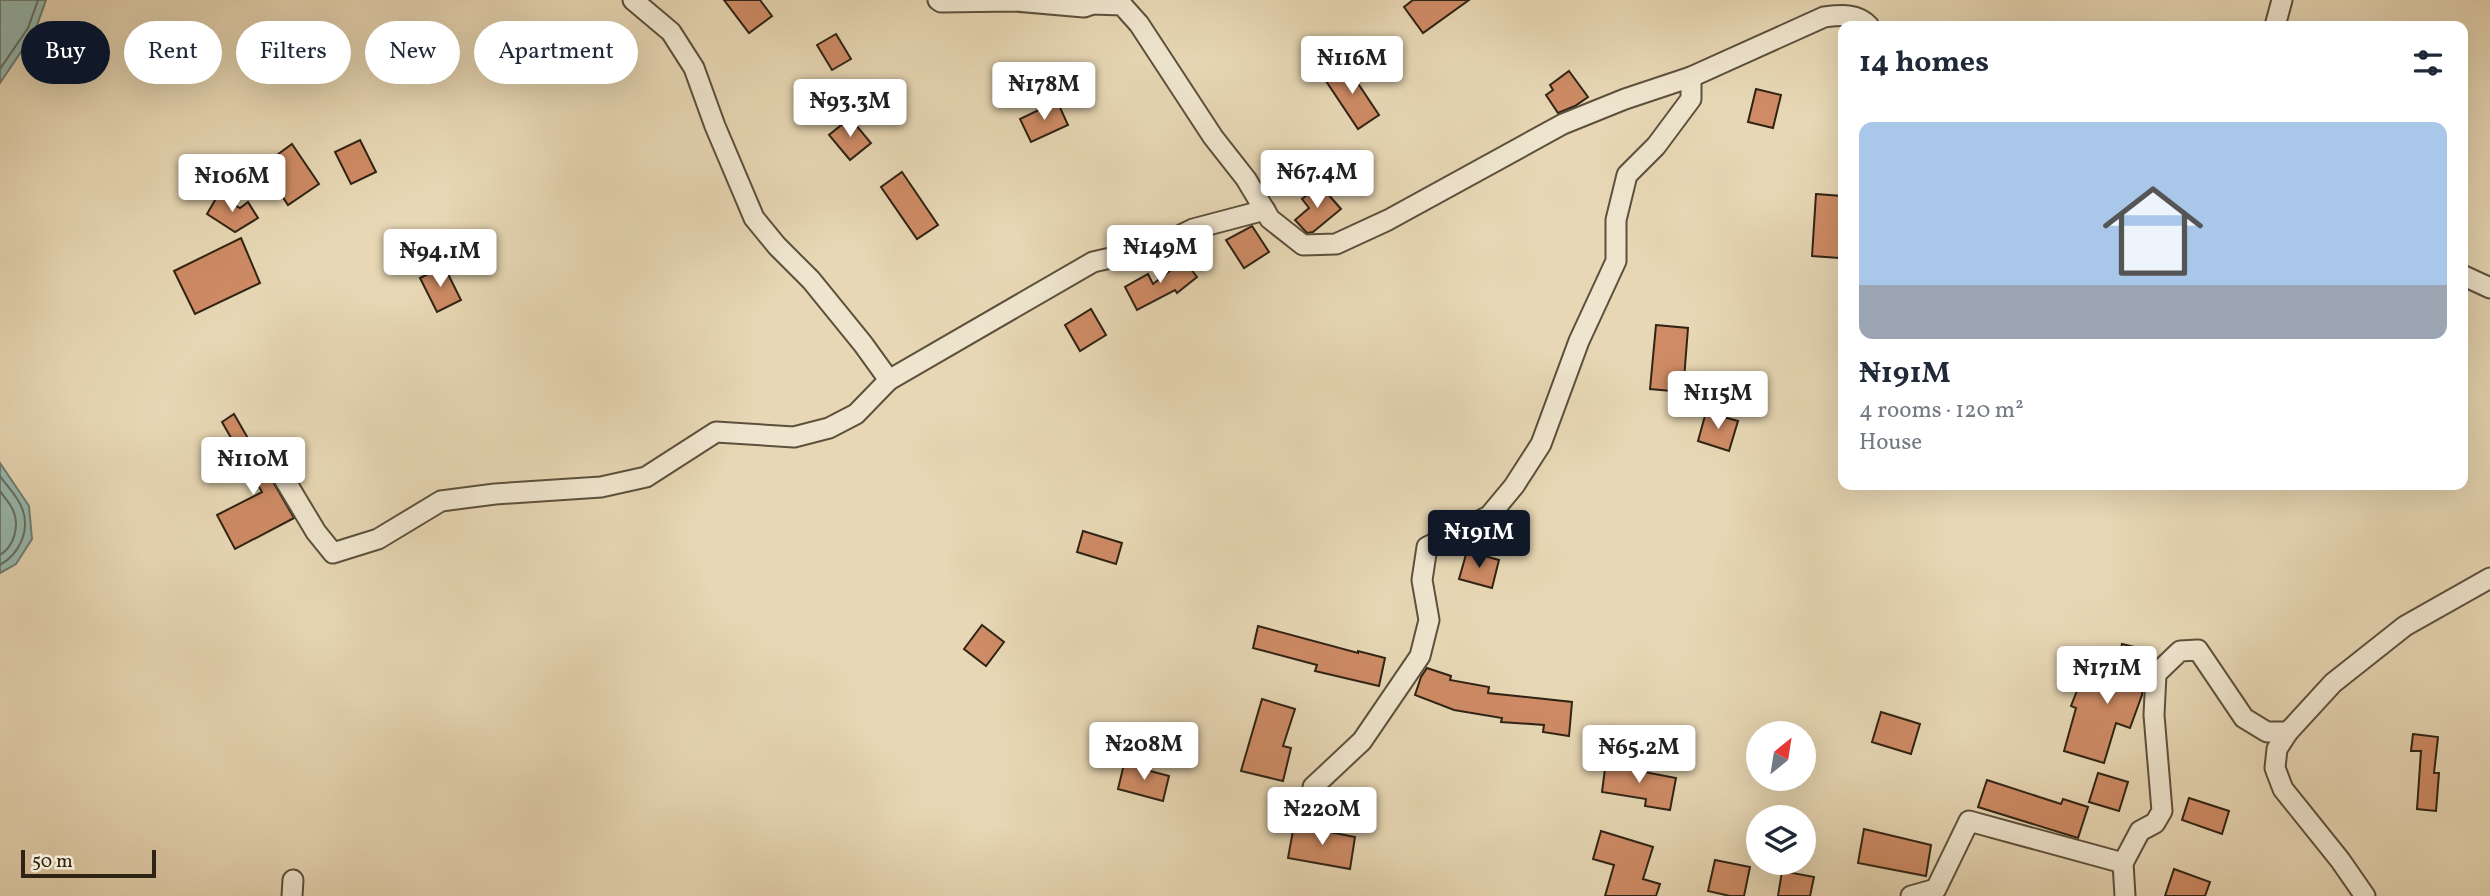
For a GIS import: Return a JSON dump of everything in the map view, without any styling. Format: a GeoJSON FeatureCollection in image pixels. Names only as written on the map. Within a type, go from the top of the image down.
{"type":"FeatureCollection","features":[{"type":"Feature","properties":{"kind":"street"},"geometry":{"type":"LineString","coordinates":[[632,0],[671,32],[694,68],[715,127],[754,218],[811,280],[889,380]]}},
{"type":"Feature","properties":{"kind":"street"},"geometry":{"type":"LineString","coordinates":[[938,0],[1015,1],[1083,7],[1093,4],[1122,5],[1139,24],[1213,137],[1246,179],[1270,219],[1303,245],[1335,244],[1388,220],[1563,124],[1690,77],[1824,17],[1846,14],[1864,21]]}},
{"type":"Feature","properties":{"kind":"street"},"geometry":{"type":"LineString","coordinates":[[2276,21],[2282,0]]}},
{"type":"Feature","properties":{"kind":"street"},"geometry":{"type":"LineString","coordinates":[[1313,787],[1362,741],[1420,656],[1429,620],[1422,580],[1427,547],[1489,516],[1514,486],[1541,444],[1579,341],[1616,261],[1616,220],[1627,175],[1656,146],[1691,99],[1690,77]]}},
{"type":"Feature","properties":{"kind":"street"},"geometry":{"type":"LineString","coordinates":[[268,452],[316,532],[332,553],[378,539],[441,501],[495,494],[601,487],[646,477],[716,432],[794,437],[829,428],[856,414],[889,380],[1093,262],[1154,248],[1193,229],[1265,210]]}},
{"type":"Feature","properties":{"kind":"street"},"geometry":{"type":"LineString","coordinates":[[2468,278],[2490,288]]}},
{"type":"Feature","properties":{"kind":"street"},"geometry":{"type":"LineString","coordinates":[[2365,896],[2283,789],[2275,768],[2277,749],[2333,683],[2405,626],[2490,578]]}},
{"type":"Feature","properties":{"kind":"street"},"geometry":{"type":"LineString","coordinates":[[2125,896],[2123,863],[2140,831],[2155,823],[2162,811],[2154,715],[2156,674],[2180,651],[2197,650],[2244,718],[2267,732],[2288,733]]}},
{"type":"Feature","properties":{"kind":"street"},"geometry":{"type":"LineString","coordinates":[[1911,896],[1936,889],[1969,821],[2123,863]]}},
{"type":"Feature","properties":{"kind":"water"},"geometry":{"type":"Polygon","coordinates":[[[0,0],[46,0],[39,21],[21,21],[21,52],[0,83],[0,0]]]}},
{"type":"Feature","properties":{"kind":"water"},"geometry":{"type":"Polygon","coordinates":[[[0,463],[29,506],[32,539],[16,564],[0,573],[0,463]]]}},
{"type":"Feature","properties":{"kind":"building"},"geometry":{"type":"Polygon","coordinates":[[[724,0],[760,0],[772,16],[749,33],[724,0]]]}},
{"type":"Feature","properties":{"kind":"building"},"geometry":{"type":"Polygon","coordinates":[[[1413,0],[1469,0],[1423,33],[1404,7],[1413,0]]]}},
{"type":"Feature","properties":{"kind":"building"},"geometry":{"type":"Polygon","coordinates":[[[836,34],[851,59],[832,70],[817,45],[836,34]]]}},
{"type":"Feature","properties":{"kind":"building"},"geometry":{"type":"Polygon","coordinates":[[[1345,64],[1379,115],[1358,129],[1324,78],[1345,64]]]}},
{"type":"Feature","properties":{"kind":"building"},"geometry":{"type":"Polygon","coordinates":[[[1569,71],[1588,97],[1558,113],[1546,95],[1553,90],[1550,85],[1569,71]]]}},
{"type":"Feature","properties":{"kind":"building"},"geometry":{"type":"Polygon","coordinates":[[[1756,89],[1781,95],[1773,128],[1748,122],[1756,89]]]}},
{"type":"Feature","properties":{"kind":"building"},"geometry":{"type":"Polygon","coordinates":[[[1057,101],[1068,125],[1031,142],[1020,119],[1057,101]]]}},
{"type":"Feature","properties":{"kind":"building"},"geometry":{"type":"Polygon","coordinates":[[[850,118],[871,143],[850,160],[829,135],[850,118]]]}},
{"type":"Feature","properties":{"kind":"building"},"geometry":{"type":"Polygon","coordinates":[[[360,140],[376,172],[351,184],[335,152],[360,140]]]}},
{"type":"Feature","properties":{"kind":"building"},"geometry":{"type":"Polygon","coordinates":[[[292,144],[319,184],[288,205],[262,166],[292,144]]]}},
{"type":"Feature","properties":{"kind":"building"},"geometry":{"type":"Polygon","coordinates":[[[902,172],[938,225],[917,239],[881,187],[902,172]]]}},
{"type":"Feature","properties":{"kind":"building"},"geometry":{"type":"Polygon","coordinates":[[[1320,185],[1341,209],[1313,232],[1307,233],[1295,220],[1309,208],[1302,199],[1320,185]]]}},
{"type":"Feature","properties":{"kind":"building"},"geometry":{"type":"Polygon","coordinates":[[[1816,194],[1838,196],[1838,258],[1812,256],[1816,194]]]}},
{"type":"Feature","properties":{"kind":"building"},"geometry":{"type":"Polygon","coordinates":[[[218,195],[240,208],[248,202],[258,218],[235,232],[207,214],[218,195]]]}},
{"type":"Feature","properties":{"kind":"building"},"geometry":{"type":"Polygon","coordinates":[[[1252,226],[1269,252],[1244,268],[1226,240],[1252,226]]]}},
{"type":"Feature","properties":{"kind":"building"},"geometry":{"type":"Polygon","coordinates":[[[241,238],[260,283],[195,314],[174,271],[241,238]]]}},
{"type":"Feature","properties":{"kind":"building"},"geometry":{"type":"Polygon","coordinates":[[[1184,260],[1197,277],[1177,293],[1175,290],[1137,310],[1125,287],[1148,274],[1153,284],[1184,260]]]}},
{"type":"Feature","properties":{"kind":"building"},"geometry":{"type":"Polygon","coordinates":[[[444,266],[461,300],[437,312],[420,278],[444,266]]]}},
{"type":"Feature","properties":{"kind":"building"},"geometry":{"type":"Polygon","coordinates":[[[1091,309],[1106,335],[1080,351],[1065,325],[1091,309]]]}},
{"type":"Feature","properties":{"kind":"building"},"geometry":{"type":"Polygon","coordinates":[[[1656,325],[1688,328],[1683,392],[1650,389],[1656,325]]]}},
{"type":"Feature","properties":{"kind":"building"},"geometry":{"type":"Polygon","coordinates":[[[1706,412],[1738,421],[1729,451],[1698,441],[1706,412]]]}},
{"type":"Feature","properties":{"kind":"building"},"geometry":{"type":"Polygon","coordinates":[[[234,414],[294,518],[235,549],[217,515],[262,492],[222,422],[234,414]]]}},
{"type":"Feature","properties":{"kind":"building"},"geometry":{"type":"Polygon","coordinates":[[[1083,531],[1122,543],[1116,564],[1077,552],[1083,531]]]}},
{"type":"Feature","properties":{"kind":"building"},"geometry":{"type":"Polygon","coordinates":[[[1467,551],[1499,560],[1492,588],[1459,579],[1467,551]]]}},
{"type":"Feature","properties":{"kind":"building"},"geometry":{"type":"Polygon","coordinates":[[[982,625],[1004,642],[986,666],[964,649],[982,625]]]}},
{"type":"Feature","properties":{"kind":"building"},"geometry":{"type":"Polygon","coordinates":[[[1258,626],[1385,658],[1379,686],[1315,671],[1317,665],[1253,648],[1258,626]]]}},
{"type":"Feature","properties":{"kind":"building"},"geometry":{"type":"Polygon","coordinates":[[[2122,644],[2151,651],[2144,673],[2142,695],[2130,728],[2116,723],[2104,763],[2064,751],[2076,708],[2071,706],[2082,678],[2113,690],[2122,644]]]}},
{"type":"Feature","properties":{"kind":"building"},"geometry":{"type":"Polygon","coordinates":[[[1427,668],[1451,676],[1450,680],[1489,687],[1488,693],[1572,702],[1569,736],[1543,732],[1544,725],[1501,722],[1502,718],[1454,710],[1415,695],[1427,668]]]}},
{"type":"Feature","properties":{"kind":"building"},"geometry":{"type":"Polygon","coordinates":[[[1262,699],[1295,709],[1283,746],[1291,748],[1283,781],[1241,771],[1262,699]]]}},
{"type":"Feature","properties":{"kind":"building"},"geometry":{"type":"Polygon","coordinates":[[[1881,712],[1920,724],[1911,754],[1872,742],[1881,712]]]}},
{"type":"Feature","properties":{"kind":"building"},"geometry":{"type":"Polygon","coordinates":[[[2413,734],[2438,737],[2434,773],[2439,773],[2436,811],[2417,809],[2421,751],[2411,751],[2413,734]]]}},
{"type":"Feature","properties":{"kind":"building"},"geometry":{"type":"Polygon","coordinates":[[[1606,761],[1635,765],[1634,770],[1676,778],[1670,810],[1645,806],[1646,799],[1602,792],[1606,761]]]}},
{"type":"Feature","properties":{"kind":"building"},"geometry":{"type":"Polygon","coordinates":[[[1124,764],[1169,776],[1163,801],[1118,789],[1124,764]]]}},
{"type":"Feature","properties":{"kind":"building"},"geometry":{"type":"Polygon","coordinates":[[[2098,773],[2128,782],[2119,811],[2089,802],[2098,773]]]}},
{"type":"Feature","properties":{"kind":"building"},"geometry":{"type":"Polygon","coordinates":[[[1987,780],[2061,804],[2063,799],[2088,807],[2078,838],[1978,807],[1987,780]]]}},
{"type":"Feature","properties":{"kind":"building"},"geometry":{"type":"Polygon","coordinates":[[[2189,798],[2229,811],[2222,834],[2182,820],[2189,798]]]}},
{"type":"Feature","properties":{"kind":"building"},"geometry":{"type":"Polygon","coordinates":[[[1294,825],[1355,837],[1350,869],[1288,858],[1294,825]]]}},
{"type":"Feature","properties":{"kind":"building"},"geometry":{"type":"Polygon","coordinates":[[[1864,829],[1931,845],[1926,876],[1858,863],[1864,829]]]}},
{"type":"Feature","properties":{"kind":"building"},"geometry":{"type":"Polygon","coordinates":[[[1601,831],[1653,847],[1643,879],[1660,884],[1656,896],[1605,896],[1614,865],[1593,859],[1601,831]]]}},
{"type":"Feature","properties":{"kind":"building"},"geometry":{"type":"Polygon","coordinates":[[[1715,860],[1746,866],[1746,875],[1748,875],[1744,896],[1708,891],[1715,860]]]}},
{"type":"Feature","properties":{"kind":"building"},"geometry":{"type":"Polygon","coordinates":[[[2174,869],[2210,882],[2205,896],[2165,896],[2174,869]]]}},
{"type":"Feature","properties":{"kind":"building"},"geometry":{"type":"Polygon","coordinates":[[[1781,875],[1814,877],[1810,896],[1778,896],[1781,875]]]}}]}
